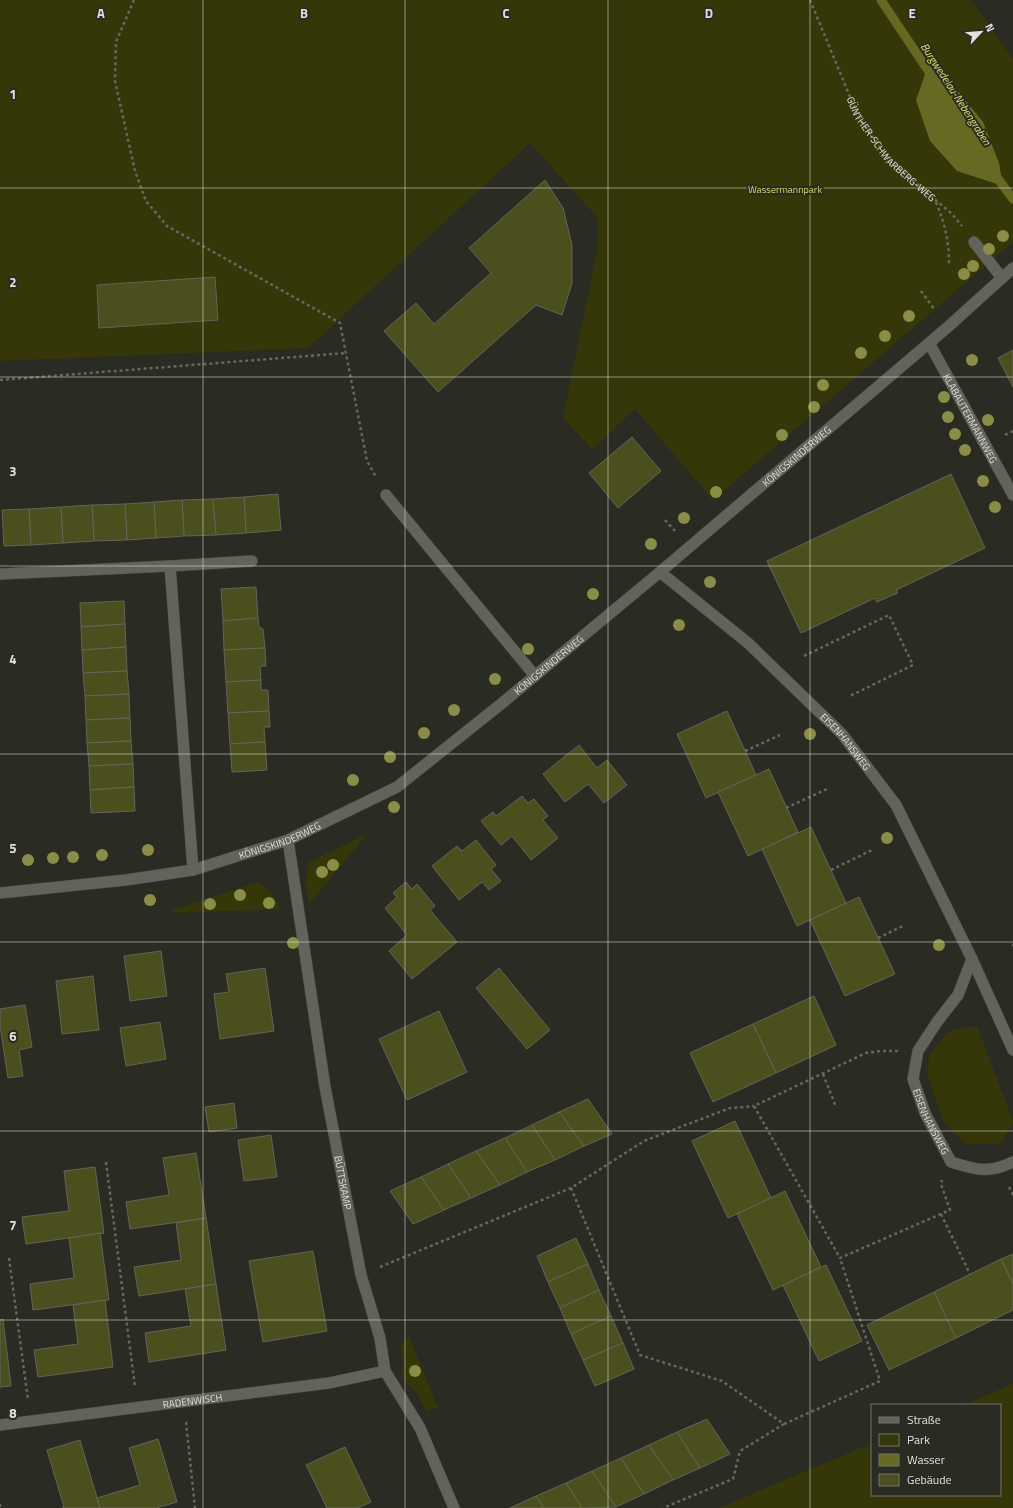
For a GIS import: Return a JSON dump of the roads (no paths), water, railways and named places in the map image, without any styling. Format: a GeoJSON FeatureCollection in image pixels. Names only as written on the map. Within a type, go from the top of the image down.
{"type":"FeatureCollection","features":[{"type":"Feature","properties":{"kind":"street"},"geometry":{"type":"LineString","coordinates":[[974,242],[1002,278]]}},
{"type":"Feature","properties":{"kind":"street","name":"KÖNIGSKINDERWEG"},"geometry":{"type":"LineString","coordinates":[[0,893],[126,880],[193,870],[288,840],[397,787],[535,676],[660,572],[929,342],[1013,268]]}},
{"type":"Feature","properties":{"kind":"street","name":"KLABAUTERMANNWEG"},"geometry":{"type":"LineString","coordinates":[[929,342],[1013,495]]}},
{"type":"Feature","properties":{"kind":"street"},"geometry":{"type":"LineString","coordinates":[[386,495],[535,676]]}},
{"type":"Feature","properties":{"kind":"street"},"geometry":{"type":"LineString","coordinates":[[0,574],[252,561]]}},
{"type":"Feature","properties":{"kind":"street"},"geometry":{"type":"LineString","coordinates":[[170,566],[193,870]]}},
{"type":"Feature","properties":{"kind":"street","name":"EISENHANSWEG"},"geometry":{"type":"LineString","coordinates":[[660,572],[748,643],[842,734],[896,805],[972,959],[1013,1050]]}},
{"type":"Feature","properties":{"kind":"street","name":"BÜTTSKAMP"},"geometry":{"type":"LineString","coordinates":[[288,840],[325,1087],[361,1274],[380,1338],[385,1371],[420,1428],[454,1508]]}},
{"type":"Feature","properties":{"kind":"street","name":"EISENHANSWEG"},"geometry":{"type":"LineString","coordinates":[[972,959],[958,995],[937,1022],[918,1051],[913,1079],[925,1113],[952,1162],[978,1170],[999,1168],[1013,1162]]}},
{"type":"Feature","properties":{"kind":"street","name":"RADENWISCH"},"geometry":{"type":"LineString","coordinates":[[0,1425],[329,1383],[385,1371]]}},
{"type":"Feature","properties":{"kind":"water"},"geometry":{"type":"Polygon","coordinates":[[[927,69],[954,86],[983,122],[999,163],[1003,186],[957,171],[930,141],[916,100],[927,69]]]}},
{"type":"Feature","properties":{"kind":"waterway","name":"Burgwedelau-Nebengraben"},"geometry":{"type":"LineString","coordinates":[[881,0],[933,78]]}},
{"type":"Feature","properties":{"kind":"waterway","name":"Burgwedelau-Nebengraben"},"geometry":{"type":"LineString","coordinates":[[996,176],[1013,199]]}},
{"type":"Feature","properties":{"kind":"park label","name":"Wassermannpark"},"geometry":{"type":"Point","coordinates":[785,189]}}]}
